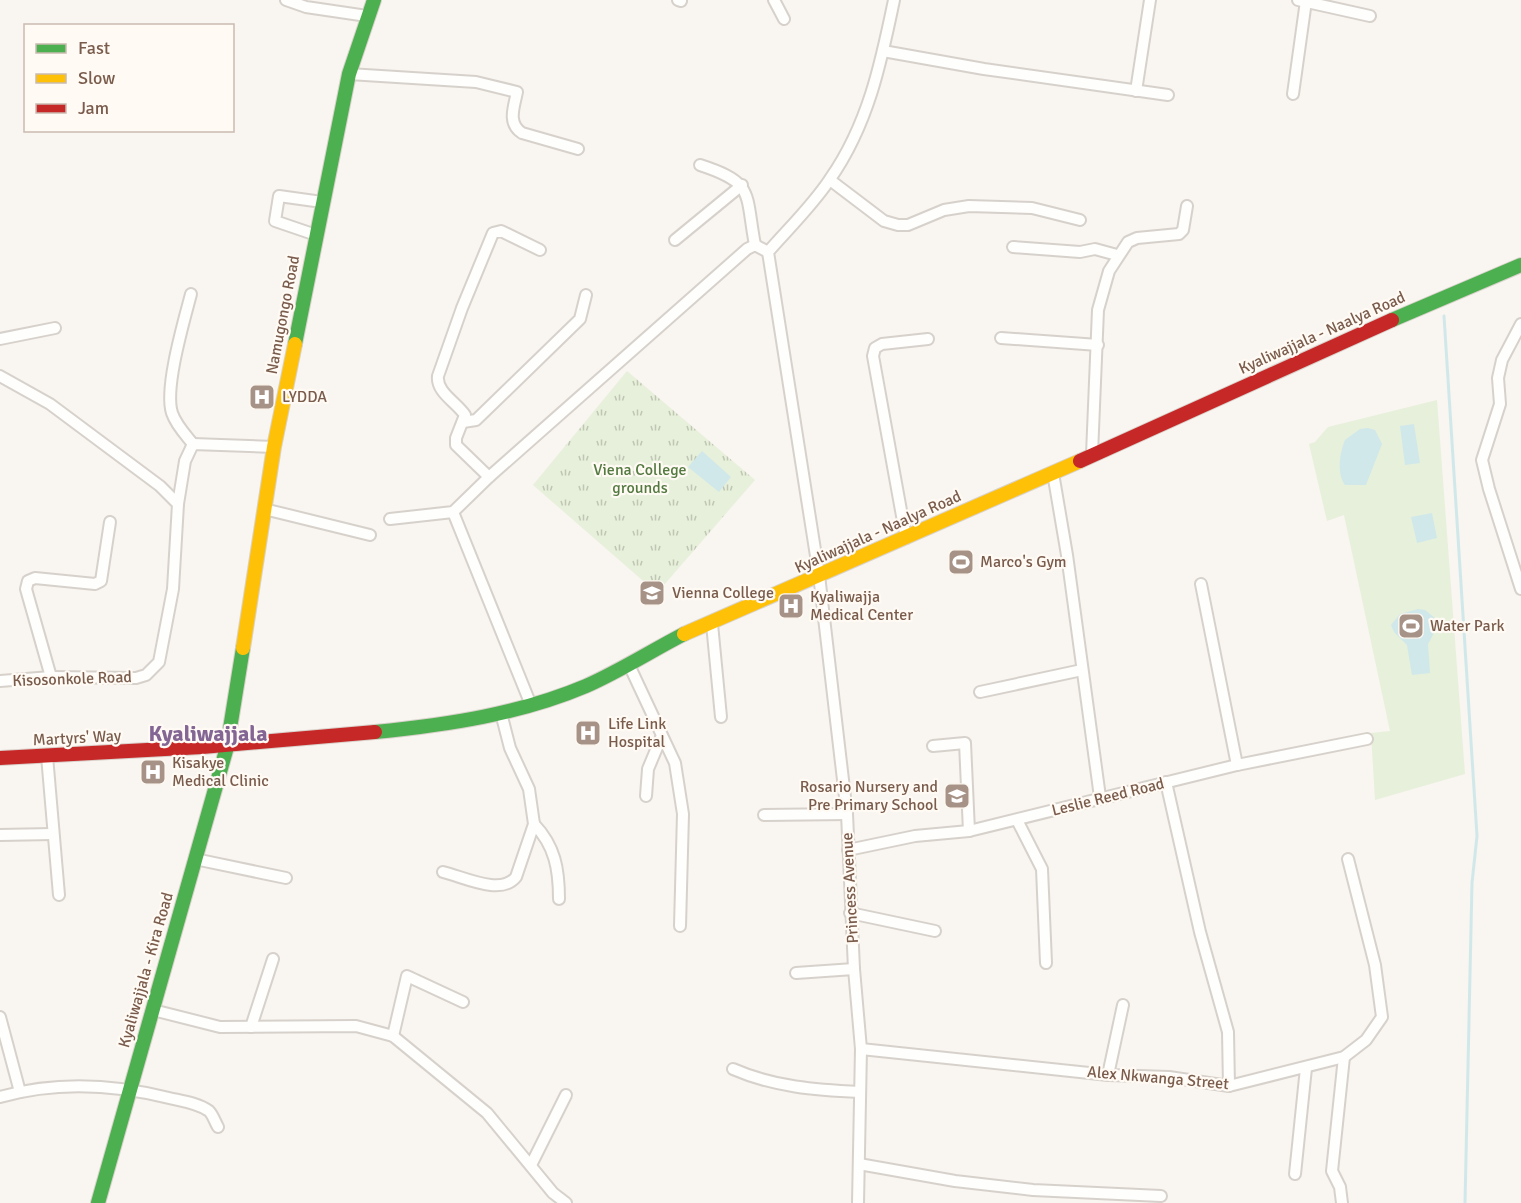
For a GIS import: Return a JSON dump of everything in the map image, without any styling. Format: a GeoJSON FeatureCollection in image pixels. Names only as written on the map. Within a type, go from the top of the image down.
{"type":"FeatureCollection","features":[{"type":"Feature","properties":{"kind":"main road","name":"Namugongo Road"},"geometry":{"type":"LineString","coordinates":[[227,747],[273,447],[349,74],[374,0]]}},
{"type":"Feature","properties":{"kind":"main road","name":"Kyaliwajjala - Naalya Road"},"geometry":{"type":"LineString","coordinates":[[227,747],[385,732],[501,713],[553,699],[630,667],[682,635],[712,624],[1053,473],[1313,354],[1521,265]]}},
{"type":"Feature","properties":{"kind":"main road","name":"Martyrs' Way"},"geometry":{"type":"LineString","coordinates":[[0,758],[227,747]]}},
{"type":"Feature","properties":{"kind":"main road","name":"Kyaliwajjala - Kira Road"},"geometry":{"type":"LineString","coordinates":[[98,1203],[227,747]]}},
{"type":"Feature","properties":{"kind":"street"},"geometry":{"type":"LineString","coordinates":[[286,0],[306,7],[367,16]]}},
{"type":"Feature","properties":{"kind":"street"},"geometry":{"type":"LineString","coordinates":[[774,0],[784,19]]}},
{"type":"Feature","properties":{"kind":"street"},"geometry":{"type":"LineString","coordinates":[[700,165],[729,175],[742,185],[755,245],[768,252],[830,180],[861,123],[877,80],[894,0]]}},
{"type":"Feature","properties":{"kind":"street"},"geometry":{"type":"LineString","coordinates":[[1136,91],[1150,0]]}},
{"type":"Feature","properties":{"kind":"street"},"geometry":{"type":"LineString","coordinates":[[1298,0],[1370,16]]}},
{"type":"Feature","properties":{"kind":"street"},"geometry":{"type":"LineString","coordinates":[[1293,94],[1306,1]]}},
{"type":"Feature","properties":{"kind":"street"},"geometry":{"type":"LineString","coordinates":[[883,51],[1168,95]]}},
{"type":"Feature","properties":{"kind":"street"},"geometry":{"type":"LineString","coordinates":[[349,74],[476,82],[517,92],[512,121],[516,129],[522,133],[578,149]]}},
{"type":"Feature","properties":{"kind":"street"},"geometry":{"type":"LineString","coordinates":[[830,180],[884,221],[898,225],[908,225],[944,210],[969,206],[1032,208],[1080,220]]}},
{"type":"Feature","properties":{"kind":"street"},"geometry":{"type":"LineString","coordinates":[[675,240],[742,185]]}},
{"type":"Feature","properties":{"kind":"street"},"geometry":{"type":"LineString","coordinates":[[316,235],[275,221],[279,196],[322,202]]}},
{"type":"Feature","properties":{"kind":"street"},"geometry":{"type":"LineString","coordinates":[[1092,454],[1099,299],[1117,255],[1128,242],[1137,238],[1179,234],[1183,230],[1187,206]]}},
{"type":"Feature","properties":{"kind":"street"},"geometry":{"type":"LineString","coordinates":[[489,477],[456,445],[456,438],[465,415],[441,389],[437,383],[438,376],[489,240],[495,231],[501,231],[540,250]]}},
{"type":"Feature","properties":{"kind":"street"},"geometry":{"type":"LineString","coordinates":[[390,519],[453,512],[489,477],[734,260],[755,245]]}},
{"type":"Feature","properties":{"kind":"street"},"geometry":{"type":"LineString","coordinates":[[1013,247],[1080,252],[1095,249],[1117,255]]}},
{"type":"Feature","properties":{"kind":"street","name":"Princess Avenue"},"geometry":{"type":"LineString","coordinates":[[768,252],[819,575],[847,814],[850,913],[861,1049],[858,1203]]}},
{"type":"Feature","properties":{"kind":"street"},"geometry":{"type":"LineString","coordinates":[[191,294],[176,356],[171,410],[176,421],[193,444],[273,447]]}},
{"type":"Feature","properties":{"kind":"street"},"geometry":{"type":"LineString","coordinates":[[463,422],[476,420],[580,319],[586,295]]}},
{"type":"Feature","properties":{"kind":"street"},"geometry":{"type":"LineString","coordinates":[[1521,324],[1502,360],[1498,378],[1500,404],[1482,460],[1521,589]]}},
{"type":"Feature","properties":{"kind":"street"},"geometry":{"type":"LineString","coordinates":[[0,339],[55,328]]}},
{"type":"Feature","properties":{"kind":"street"},"geometry":{"type":"LineString","coordinates":[[1001,338],[1098,345]]}},
{"type":"Feature","properties":{"kind":"street"},"geometry":{"type":"LineString","coordinates":[[906,538],[873,356],[875,348],[882,344],[928,339]]}},
{"type":"Feature","properties":{"kind":"street"},"geometry":{"type":"LineString","coordinates":[[0,376],[50,404],[152,479],[178,504]]}},
{"type":"Feature","properties":{"kind":"street","name":"Kisosonkole Road"},"geometry":{"type":"LineString","coordinates":[[0,681],[51,677],[136,678],[153,670],[159,662],[173,589],[178,504],[185,461],[193,444]]}},
{"type":"Feature","properties":{"kind":"street"},"geometry":{"type":"LineString","coordinates":[[1053,473],[1067,555],[1100,797]]}},
{"type":"Feature","properties":{"kind":"street"},"geometry":{"type":"LineString","coordinates":[[264,509],[370,535]]}},
{"type":"Feature","properties":{"kind":"street"},"geometry":{"type":"LineString","coordinates":[[453,512],[531,705]]}},
{"type":"Feature","properties":{"kind":"street"},"geometry":{"type":"LineString","coordinates":[[51,677],[26,589],[28,581],[35,578],[95,584],[101,581],[110,522]]}},
{"type":"Feature","properties":{"kind":"street"},"geometry":{"type":"LineString","coordinates":[[1201,584],[1237,765]]}},
{"type":"Feature","properties":{"kind":"street"},"geometry":{"type":"LineString","coordinates":[[712,624],[721,717]]}},
{"type":"Feature","properties":{"kind":"street"},"geometry":{"type":"LineString","coordinates":[[630,667],[675,763],[683,814],[680,926]]}},
{"type":"Feature","properties":{"kind":"street"},"geometry":{"type":"LineString","coordinates":[[980,692],[1082,670]]}},
{"type":"Feature","properties":{"kind":"street"},"geometry":{"type":"LineString","coordinates":[[443,872],[501,887],[511,883],[516,877],[534,824],[529,789],[510,748],[501,713]]}},
{"type":"Feature","properties":{"kind":"street"},"geometry":{"type":"LineString","coordinates":[[646,796],[648,769],[662,738]]}},
{"type":"Feature","properties":{"kind":"street","name":"Leslie Reed Road"},"geometry":{"type":"LineString","coordinates":[[848,850],[915,836],[969,831],[1237,765],[1367,740]]}},
{"type":"Feature","properties":{"kind":"street"},"geometry":{"type":"LineString","coordinates":[[933,746],[965,743],[969,831]]}},
{"type":"Feature","properties":{"kind":"street"},"geometry":{"type":"LineString","coordinates":[[47,756],[59,895]]}},
{"type":"Feature","properties":{"kind":"street"},"geometry":{"type":"LineString","coordinates":[[1166,782],[1200,932],[1228,1032],[1228,1086]]}},
{"type":"Feature","properties":{"kind":"street"},"geometry":{"type":"LineString","coordinates":[[764,815],[847,814]]}},
{"type":"Feature","properties":{"kind":"street"},"geometry":{"type":"LineString","coordinates":[[1017,820],[1041,869],[1046,963]]}},
{"type":"Feature","properties":{"kind":"street"},"geometry":{"type":"LineString","coordinates":[[534,824],[553,850],[559,872],[559,899]]}},
{"type":"Feature","properties":{"kind":"street"},"geometry":{"type":"LineString","coordinates":[[0,835],[52,834]]}},
{"type":"Feature","properties":{"kind":"street"},"geometry":{"type":"LineString","coordinates":[[195,859],[286,878]]}},
{"type":"Feature","properties":{"kind":"street","name":"Alex Nkwanga Street"},"geometry":{"type":"LineString","coordinates":[[861,1049],[1108,1075],[1169,1077],[1228,1086],[1344,1057],[1366,1040],[1382,1017],[1375,965],[1348,859]]}},
{"type":"Feature","properties":{"kind":"street"},"geometry":{"type":"LineString","coordinates":[[850,913],[935,931]]}},
{"type":"Feature","properties":{"kind":"street"},"geometry":{"type":"LineString","coordinates":[[251,1027],[273,959]]}},
{"type":"Feature","properties":{"kind":"street"},"geometry":{"type":"LineString","coordinates":[[796,973],[854,969]]}},
{"type":"Feature","properties":{"kind":"street"},"geometry":{"type":"LineString","coordinates":[[393,1036],[407,976],[463,1002]]}},
{"type":"Feature","properties":{"kind":"street"},"geometry":{"type":"LineString","coordinates":[[1108,1075],[1123,1005]]}},
{"type":"Feature","properties":{"kind":"street"},"geometry":{"type":"LineString","coordinates":[[153,1010],[220,1027],[356,1026],[393,1036],[487,1113],[553,1193],[566,1203]]}},
{"type":"Feature","properties":{"kind":"street"},"geometry":{"type":"LineString","coordinates":[[0,1017],[20,1092]]}},
{"type":"Feature","properties":{"kind":"street"},"geometry":{"type":"LineString","coordinates":[[1342,1203],[1340,1187],[1332,1171],[1344,1057]]}},
{"type":"Feature","properties":{"kind":"street"},"geometry":{"type":"LineString","coordinates":[[1295,1174],[1306,1068]]}},
{"type":"Feature","properties":{"kind":"street"},"geometry":{"type":"LineString","coordinates":[[733,1069],[760,1081],[790,1087],[860,1092]]}},
{"type":"Feature","properties":{"kind":"street"},"geometry":{"type":"LineString","coordinates":[[0,1097],[20,1092],[93,1085],[129,1088],[201,1106],[211,1113],[218,1127]]}},
{"type":"Feature","properties":{"kind":"street"},"geometry":{"type":"LineString","coordinates":[[531,1165],[566,1095]]}},
{"type":"Feature","properties":{"kind":"street"},"geometry":{"type":"LineString","coordinates":[[859,1164],[955,1181],[1033,1190],[1161,1196]]}},
{"type":"Feature","properties":{"kind":"green space","name":"Viena College grounds"},"geometry":{"type":"Polygon","coordinates":[[[627,371],[755,480],[657,593],[533,485],[627,371]]]}},
{"type":"Feature","properties":{"kind":"green space","name":"Water Park"},"geometry":{"type":"Polygon","coordinates":[[[1437,400],[1465,774],[1375,800],[1371,733],[1390,731],[1344,515],[1327,521],[1309,444],[1315,442],[1328,427],[1437,400]]]}},
{"type":"Feature","properties":{"kind":"water"},"geometry":{"type":"Polygon","coordinates":[[[1414,424],[1420,463],[1405,465],[1400,426],[1414,424]]]}},
{"type":"Feature","properties":{"kind":"water"},"geometry":{"type":"Polygon","coordinates":[[[1360,429],[1375,430],[1382,444],[1366,485],[1345,485],[1340,475],[1340,456],[1345,440],[1360,429]]]}},
{"type":"Feature","properties":{"kind":"water"},"geometry":{"type":"Polygon","coordinates":[[[702,451],[731,477],[719,492],[688,467],[702,451]]]}},
{"type":"Feature","properties":{"kind":"water"},"geometry":{"type":"Polygon","coordinates":[[[1432,513],[1437,538],[1417,543],[1411,517],[1432,513]]]}},
{"type":"Feature","properties":{"kind":"water"},"geometry":{"type":"Polygon","coordinates":[[[1418,609],[1425,610],[1440,622],[1428,644],[1430,673],[1412,675],[1407,645],[1394,632],[1391,625],[1400,614],[1418,609]]]}},
{"type":"Feature","properties":{"kind":"waterway"},"geometry":{"type":"LineString","coordinates":[[1444,316],[1477,836],[1472,883],[1465,1203]]}},
{"type":"Feature","properties":{"kind":"traffic: fast"},"geometry":{"type":"LineString","coordinates":[[295,344],[349,74],[374,0]]}},
{"type":"Feature","properties":{"kind":"traffic: fast"},"geometry":{"type":"LineString","coordinates":[[1392,320],[1521,265]]}},
{"type":"Feature","properties":{"kind":"traffic: fast"},"geometry":{"type":"LineString","coordinates":[[375,732],[483,717],[561,696],[599,680],[684,634]]}},
{"type":"Feature","properties":{"kind":"traffic: fast"},"geometry":{"type":"LineString","coordinates":[[98,1203],[227,747],[243,648]]}},
{"type":"Feature","properties":{"kind":"traffic: slow"},"geometry":{"type":"LineString","coordinates":[[243,648],[274,447],[295,344]]}},
{"type":"Feature","properties":{"kind":"traffic: slow"},"geometry":{"type":"LineString","coordinates":[[684,634],[1080,461]]}},
{"type":"Feature","properties":{"kind":"traffic: jam"},"geometry":{"type":"LineString","coordinates":[[1080,461],[1392,320]]}},
{"type":"Feature","properties":{"kind":"traffic: jam"},"geometry":{"type":"LineString","coordinates":[[0,758],[202,747],[375,732]]}},
{"type":"Feature","properties":{"kind":"place","name":"LYDDA"},"geometry":{"type":"Point","coordinates":[262,397]}},
{"type":"Feature","properties":{"kind":"place","name":"Marco's Gym"},"geometry":{"type":"Point","coordinates":[961,562]}},
{"type":"Feature","properties":{"kind":"place","name":"Vienna College"},"geometry":{"type":"Point","coordinates":[652,593]}},
{"type":"Feature","properties":{"kind":"place","name":"Kyaliwajja Medical Center"},"geometry":{"type":"Point","coordinates":[791,606]}},
{"type":"Feature","properties":{"kind":"place","name":"Water Park"},"geometry":{"type":"Point","coordinates":[1411,626]}},
{"type":"Feature","properties":{"kind":"place","name":"Life Link Hospital"},"geometry":{"type":"Point","coordinates":[588,733]}},
{"type":"Feature","properties":{"kind":"place","name":"Kisakye Medical Clinic"},"geometry":{"type":"Point","coordinates":[153,772]}},
{"type":"Feature","properties":{"kind":"place","name":"Rosario Nursery and Pre Primary School"},"geometry":{"type":"Point","coordinates":[957,796]}},
{"type":"Feature","properties":{"kind":"district","name":"Kyaliwajjala"},"geometry":{"type":"Point","coordinates":[208,733]}}]}
